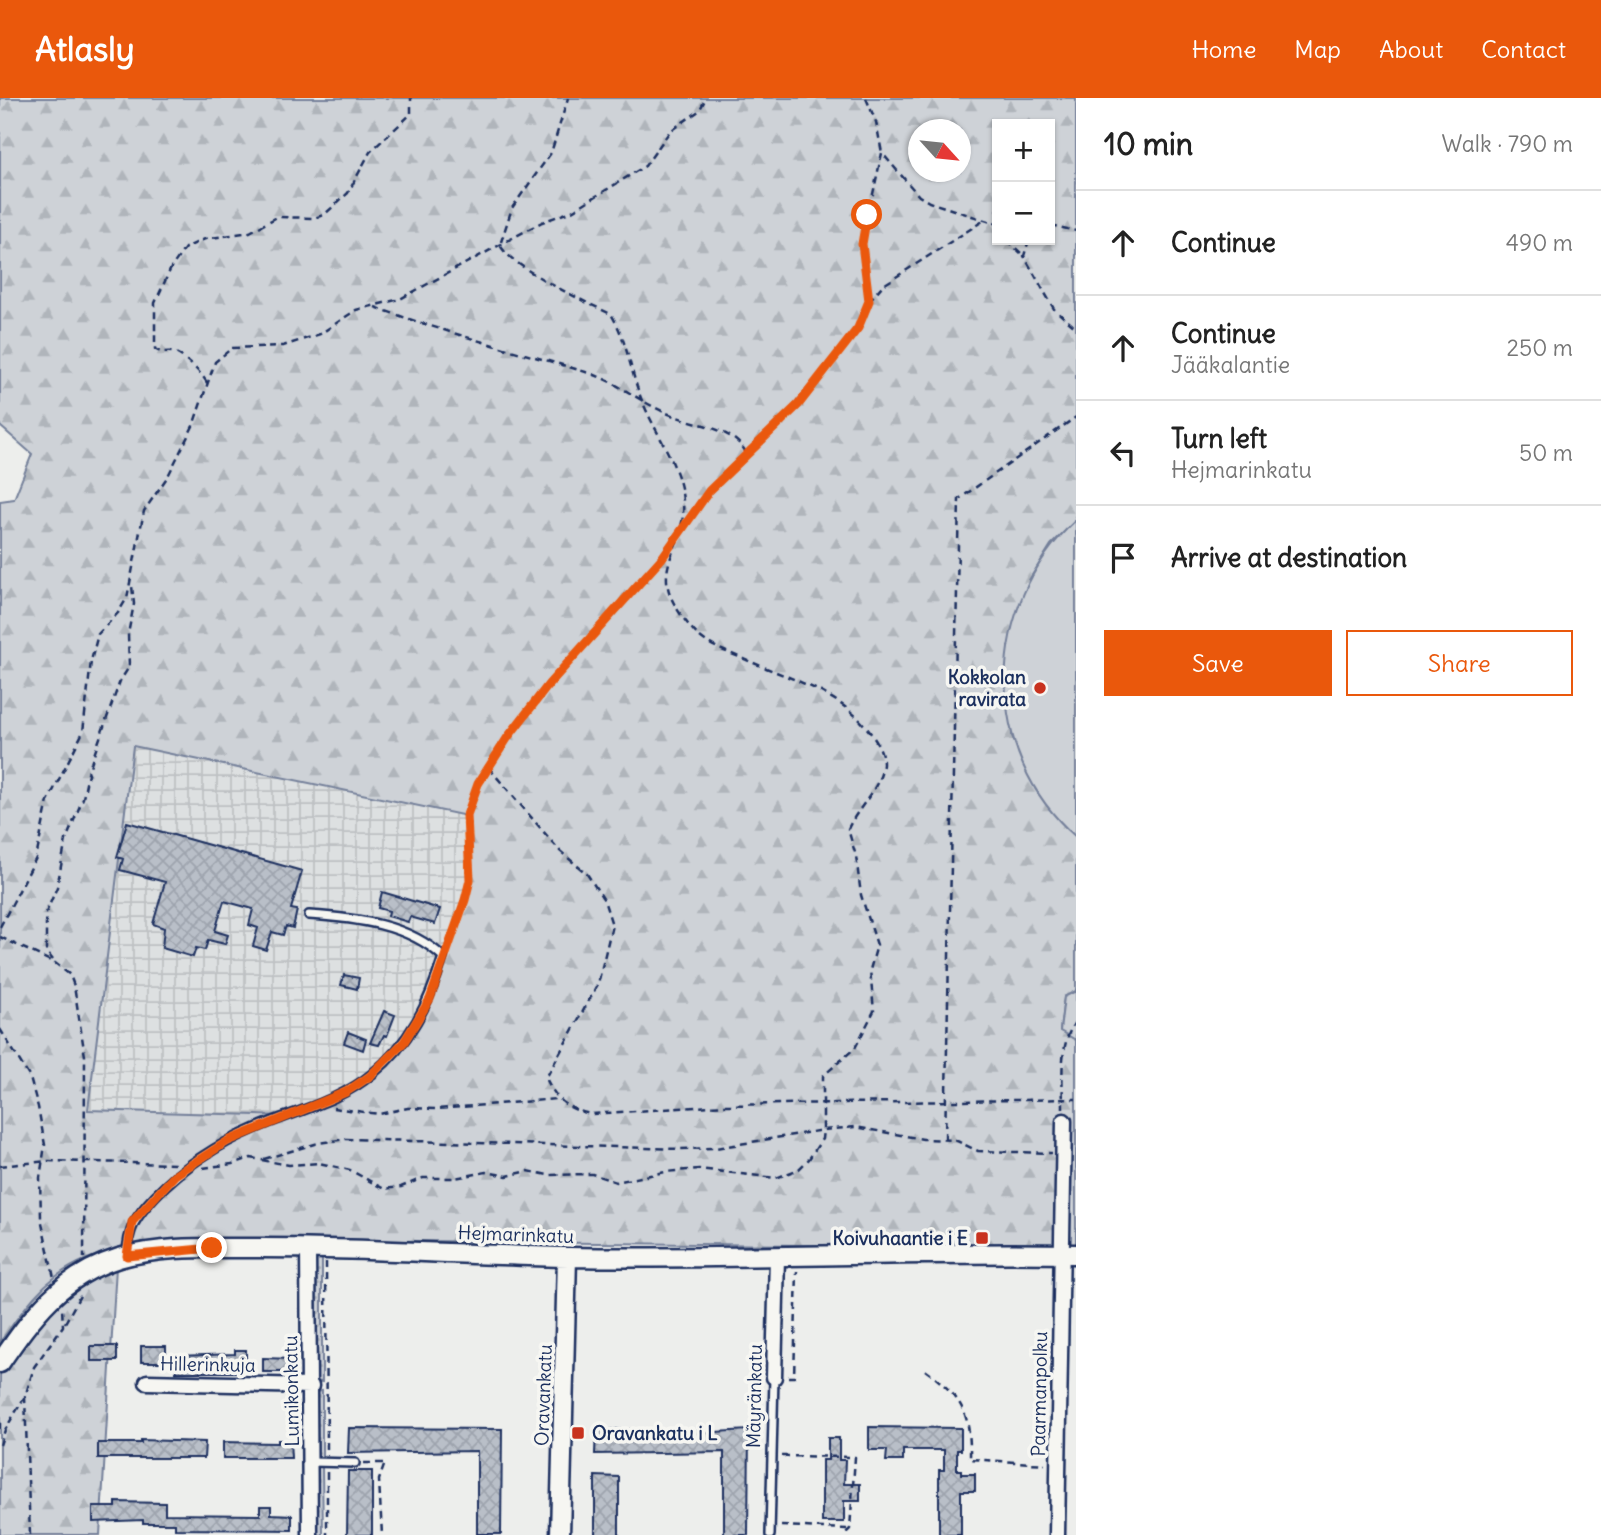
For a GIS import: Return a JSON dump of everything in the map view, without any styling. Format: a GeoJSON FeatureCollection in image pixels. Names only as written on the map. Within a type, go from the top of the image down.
{"type":"FeatureCollection","features":[{"type":"Feature","properties":{"kind":"street","name":"Paarmanpolku"},"geometry":{"type":"LineString","coordinates":[[1057,1535],[1068,1254],[1063,1121]]}},
{"type":"Feature","properties":{"kind":"street","name":"Hejmarinkatu"},"geometry":{"type":"LineString","coordinates":[[0,1363],[24,1329],[57,1292],[85,1270],[127,1256],[212,1248],[317,1247],[567,1257],[1068,1254]]}},
{"type":"Feature","properties":{"kind":"street","name":"Lumikonkatu"},"geometry":{"type":"LineString","coordinates":[[310,1535],[311,1386],[317,1247]]}},
{"type":"Feature","properties":{"kind":"street","name":"Oravankatu"},"geometry":{"type":"LineString","coordinates":[[560,1535],[567,1257]]}},
{"type":"Feature","properties":{"kind":"street","name":"Mäyränkatu"},"geometry":{"type":"LineString","coordinates":[[774,1377],[777,1257]]}},
{"type":"Feature","properties":{"kind":"street","name":"Hillerinkuja"},"geometry":{"type":"LineString","coordinates":[[147,1382],[311,1386]]}},
{"type":"Feature","properties":{"kind":"lane"},"geometry":{"type":"LineString","coordinates":[[127,1256],[132,1222],[175,1175],[228,1141],[346,1092],[388,1061],[419,1020],[430,999],[443,957],[427,941],[401,931],[341,917],[309,915]]}},
{"type":"Feature","properties":{"kind":"lane","name":"Mäyränkatu"},"geometry":{"type":"LineString","coordinates":[[770,1535],[774,1377]]}},
{"type":"Feature","properties":{"kind":"lane"},"geometry":{"type":"LineString","coordinates":[[311,1462],[355,1463]]}},
{"type":"Feature","properties":{"kind":"path"},"geometry":{"type":"LineString","coordinates":[[206,383],[195,367],[174,352],[160,352],[155,349],[153,342],[155,303],[182,251],[205,239],[221,239],[256,230],[277,217],[314,218],[324,215],[348,194],[375,146],[411,114],[411,98]]}},
{"type":"Feature","properties":{"kind":"path"},"geometry":{"type":"LineString","coordinates":[[0,1166],[44,1162],[166,1162],[203,1168],[251,1158],[289,1165],[331,1165],[350,1170],[384,1189],[401,1187],[423,1178],[455,1178],[486,1172],[507,1176],[528,1171],[548,1175],[592,1174],[616,1181],[699,1169],[776,1178],[799,1168],[809,1159],[822,1139],[823,1076],[855,1048],[874,1011],[870,970],[877,946],[861,895],[856,856],[848,829],[879,778],[883,764],[880,748],[864,724],[848,708],[810,687],[720,649],[692,629],[668,589],[665,574],[682,521],[679,481],[642,401],[620,328],[611,314],[520,266],[506,256],[500,245],[512,208],[551,153],[568,98]]}},
{"type":"Feature","properties":{"kind":"path"},"geometry":{"type":"LineString","coordinates":[[55,963],[46,951],[46,913],[57,887],[66,840],[83,798],[89,769],[120,681],[129,667],[128,634],[134,604],[132,584],[144,511],[174,464],[193,426],[215,362],[232,348],[283,346],[320,334],[356,310],[400,299],[500,245],[572,211],[645,166],[670,131],[699,111],[706,98]]}},
{"type":"Feature","properties":{"kind":"path"},"geometry":{"type":"LineString","coordinates":[[866,98],[876,121],[882,153],[862,244],[869,301]]}},
{"type":"Feature","properties":{"kind":"path"},"geometry":{"type":"LineString","coordinates":[[882,153],[919,196],[939,207],[992,223]]}},
{"type":"Feature","properties":{"kind":"path"},"geometry":{"type":"LineString","coordinates":[[443,957],[470,880],[467,825],[471,798],[549,684],[612,616],[676,538],[709,491],[798,405],[858,328],[869,301],[882,286],[984,221]]}},
{"type":"Feature","properties":{"kind":"path"},"geometry":{"type":"LineString","coordinates":[[1055,226],[1076,231]]}},
{"type":"Feature","properties":{"kind":"path"},"geometry":{"type":"LineString","coordinates":[[1012,245],[1024,256],[1054,309],[1076,328]]}},
{"type":"Feature","properties":{"kind":"path"},"geometry":{"type":"LineString","coordinates":[[1024,256],[1027,245]]}},
{"type":"Feature","properties":{"kind":"path"},"geometry":{"type":"LineString","coordinates":[[372,306],[462,338],[589,373],[615,384],[642,401],[730,436],[743,446],[747,455]]}},
{"type":"Feature","properties":{"kind":"path"},"geometry":{"type":"LineString","coordinates":[[945,1139],[959,499],[1076,417]]}},
{"type":"Feature","properties":{"kind":"path"},"geometry":{"type":"LineString","coordinates":[[0,927],[36,859],[48,801],[83,732],[91,661],[98,634],[118,613],[132,584]]}},
{"type":"Feature","properties":{"kind":"path"},"geometry":{"type":"LineString","coordinates":[[489,768],[561,851],[587,874],[604,900],[612,925],[598,984],[546,1078],[556,1099],[573,1111],[591,1114],[725,1105],[1076,1099]]}},
{"type":"Feature","properties":{"kind":"path"},"geometry":{"type":"LineString","coordinates":[[0,937],[55,963],[70,975],[84,1035],[86,1163],[85,1270],[80,1297],[34,1367],[25,1397],[5,1430],[0,1445]]}},
{"type":"Feature","properties":{"kind":"path"},"geometry":{"type":"LineString","coordinates":[[1063,1121],[1065,1049],[1069,1030],[1076,1021]]}},
{"type":"Feature","properties":{"kind":"path"},"geometry":{"type":"LineString","coordinates":[[0,1029],[30,1078],[45,1145],[40,1178],[41,1218],[63,1326]]}},
{"type":"Feature","properties":{"kind":"path"},"geometry":{"type":"LineString","coordinates":[[316,1106],[379,1114],[408,1108],[437,1109],[556,1099]]}},
{"type":"Feature","properties":{"kind":"path"},"geometry":{"type":"LineString","coordinates":[[264,1159],[318,1143],[346,1139],[681,1149],[716,1148],[855,1127],[923,1139],[945,1139],[978,1151],[1063,1153]]}},
{"type":"Feature","properties":{"kind":"path"},"geometry":{"type":"LineString","coordinates":[[317,1247],[327,1463],[327,1535]]}},
{"type":"Feature","properties":{"kind":"path"},"geometry":{"type":"LineString","coordinates":[[774,1377],[794,1377],[797,1257]]}},
{"type":"Feature","properties":{"kind":"path"},"geometry":{"type":"LineString","coordinates":[[925,1370],[960,1401],[968,1415],[970,1459],[1058,1465]]}},
{"type":"Feature","properties":{"kind":"path"},"geometry":{"type":"LineString","coordinates":[[25,1397],[30,1535]]}},
{"type":"Feature","properties":{"kind":"path"},"geometry":{"type":"LineString","coordinates":[[0,1422],[0,1429]]}},
{"type":"Feature","properties":{"kind":"path"},"geometry":{"type":"LineString","coordinates":[[772,1456],[855,1457],[850,1529],[844,1535]]}},
{"type":"Feature","properties":{"kind":"path"},"geometry":{"type":"LineString","coordinates":[[355,1463],[385,1463],[379,1480],[382,1535]]}},
{"type":"Feature","properties":{"kind":"path"},"geometry":{"type":"LineString","coordinates":[[770,1526],[850,1529]]}},
{"type":"Feature","properties":{"kind":"shaded area"},"geometry":{"type":"Polygon","coordinates":[[[133,746],[467,815],[470,880],[465,900],[419,1020],[370,1076],[288,1116],[88,1110],[133,746]]]}},
{"type":"Feature","properties":{"kind":"green space"},"geometry":{"type":"Polygon","coordinates":[[[0,98],[1076,98],[1076,520],[1051,545],[1029,580],[1012,736],[1036,790],[1076,837],[1076,991],[1064,997],[1060,1030],[1076,1040],[1076,1248],[225,1239],[149,1244],[99,1255],[76,1264],[55,1277],[36,1295],[0,1342],[0,501],[14,499],[32,454],[0,426],[0,98]],[[133,746],[88,1110],[288,1116],[370,1076],[419,1020],[465,900],[470,881],[467,816],[133,746]]]}},
{"type":"Feature","properties":{"kind":"green space","name":"Kokkolan ravirata"},"geometry":{"type":"Polygon","coordinates":[[[1076,520],[1076,837],[1045,803],[1023,764],[1010,722],[1006,679],[1010,636],[1024,594],[1046,555],[1076,520]]]}},
{"type":"Feature","properties":{"kind":"green space"},"geometry":{"type":"Polygon","coordinates":[[[1076,991],[1076,1040],[1060,1031],[1064,997],[1076,991]]]}},
{"type":"Feature","properties":{"kind":"green space"},"geometry":{"type":"Polygon","coordinates":[[[313,1254],[322,1254],[322,1382],[315,1381],[313,1254]]]}},
{"type":"Feature","properties":{"kind":"green space"},"geometry":{"type":"Polygon","coordinates":[[[116,1267],[100,1535],[0,1535],[0,1363],[57,1291],[116,1267]]]}},
{"type":"Feature","properties":{"kind":"green space"},"geometry":{"type":"Polygon","coordinates":[[[322,1391],[322,1459],[316,1458],[316,1392],[322,1391]]]}},
{"type":"Feature","properties":{"kind":"green space"},"geometry":{"type":"Polygon","coordinates":[[[316,1467],[322,1467],[323,1535],[316,1535],[316,1467]]]}},
{"type":"Feature","properties":{"kind":"building"},"geometry":{"type":"Polygon","coordinates":[[[127,822],[302,871],[291,909],[297,910],[293,928],[286,926],[283,935],[272,932],[266,950],[253,946],[258,928],[249,925],[253,909],[224,901],[215,931],[228,935],[225,944],[208,940],[205,950],[196,948],[193,957],[162,948],[164,928],[153,924],[165,882],[120,870],[123,859],[117,857],[127,822]]]}},
{"type":"Feature","properties":{"kind":"building"},"geometry":{"type":"Polygon","coordinates":[[[382,892],[440,909],[435,924],[410,917],[408,922],[388,916],[389,911],[378,908],[382,892]]]}},
{"type":"Feature","properties":{"kind":"building"},"geometry":{"type":"Polygon","coordinates":[[[344,975],[359,978],[357,989],[341,985],[344,975]]]}},
{"type":"Feature","properties":{"kind":"building"},"geometry":{"type":"Polygon","coordinates":[[[384,1011],[395,1015],[387,1036],[384,1035],[379,1045],[370,1043],[384,1011]]]}},
{"type":"Feature","properties":{"kind":"building"},"geometry":{"type":"Polygon","coordinates":[[[348,1032],[366,1039],[363,1050],[344,1043],[348,1032]]]}},
{"type":"Feature","properties":{"kind":"building"},"geometry":{"type":"Polygon","coordinates":[[[91,1346],[117,1346],[117,1361],[91,1361],[91,1346]]]}},
{"type":"Feature","properties":{"kind":"building"},"geometry":{"type":"Polygon","coordinates":[[[141,1346],[166,1346],[166,1362],[141,1362],[141,1346]]]}},
{"type":"Feature","properties":{"kind":"building"},"geometry":{"type":"Polygon","coordinates":[[[235,1350],[246,1350],[246,1365],[235,1365],[235,1372],[176,1372],[176,1356],[235,1354],[235,1350]]]}},
{"type":"Feature","properties":{"kind":"building"},"geometry":{"type":"Polygon","coordinates":[[[263,1358],[292,1359],[292,1372],[263,1372],[263,1358]]]}},
{"type":"Feature","properties":{"kind":"building"},"geometry":{"type":"Polygon","coordinates":[[[869,1427],[961,1428],[957,1470],[961,1470],[961,1474],[975,1474],[975,1491],[961,1491],[961,1535],[939,1535],[939,1470],[944,1470],[944,1450],[903,1450],[903,1461],[886,1461],[887,1450],[869,1450],[869,1427]]]}},
{"type":"Feature","properties":{"kind":"building"},"geometry":{"type":"Polygon","coordinates":[[[349,1428],[502,1429],[501,1534],[477,1534],[477,1451],[348,1453],[349,1428]]]}},
{"type":"Feature","properties":{"kind":"building"},"geometry":{"type":"Polygon","coordinates":[[[596,1429],[696,1430],[697,1433],[749,1430],[748,1535],[724,1535],[724,1452],[595,1454],[596,1429]]]}},
{"type":"Feature","properties":{"kind":"building"},"geometry":{"type":"Polygon","coordinates":[[[828,1438],[839,1438],[839,1460],[845,1460],[844,1484],[860,1484],[860,1501],[844,1501],[844,1522],[822,1522],[822,1460],[828,1460],[828,1438]]]}},
{"type":"Feature","properties":{"kind":"building"},"geometry":{"type":"Polygon","coordinates":[[[141,1440],[205,1442],[204,1458],[98,1458],[98,1443],[141,1443],[141,1440]]]}},
{"type":"Feature","properties":{"kind":"building"},"geometry":{"type":"Polygon","coordinates":[[[278,1440],[290,1440],[291,1458],[223,1458],[223,1442],[278,1443],[278,1440]]]}},
{"type":"Feature","properties":{"kind":"building"},"geometry":{"type":"Polygon","coordinates":[[[348,1471],[372,1471],[372,1535],[347,1535],[348,1471]]]}},
{"type":"Feature","properties":{"kind":"building"},"geometry":{"type":"Polygon","coordinates":[[[595,1476],[619,1477],[619,1535],[595,1535],[595,1476]]]}},
{"type":"Feature","properties":{"kind":"building"},"geometry":{"type":"Polygon","coordinates":[[[116,1502],[165,1503],[165,1514],[260,1515],[260,1506],[271,1506],[271,1514],[292,1515],[292,1530],[175,1529],[175,1523],[143,1523],[143,1520],[93,1522],[93,1507],[116,1507],[116,1502]]]}},
{"type":"Feature","properties":{"kind":"place","name":"Kokkolan ravirata"},"geometry":{"type":"Point","coordinates":[1040,688]}},
{"type":"Feature","properties":{"kind":"place","name":"Koivuhaantie i E"},"geometry":{"type":"Point","coordinates":[982,1238]}},
{"type":"Feature","properties":{"kind":"place","name":"Oravankatu i L"},"geometry":{"type":"Point","coordinates":[578,1433]}},
{"type":"Feature","properties":{"kind":"route"},"geometry":{"type":"LineString","coordinates":[[212,1248],[127,1256],[132,1222],[175,1175],[228,1141],[346,1092],[388,1061],[404,1042],[430,999],[465,900],[470,880],[467,815],[478,784],[508,737],[549,684],[662,558],[709,491],[798,405],[858,328],[869,301],[862,244],[867,215]]}}]}
